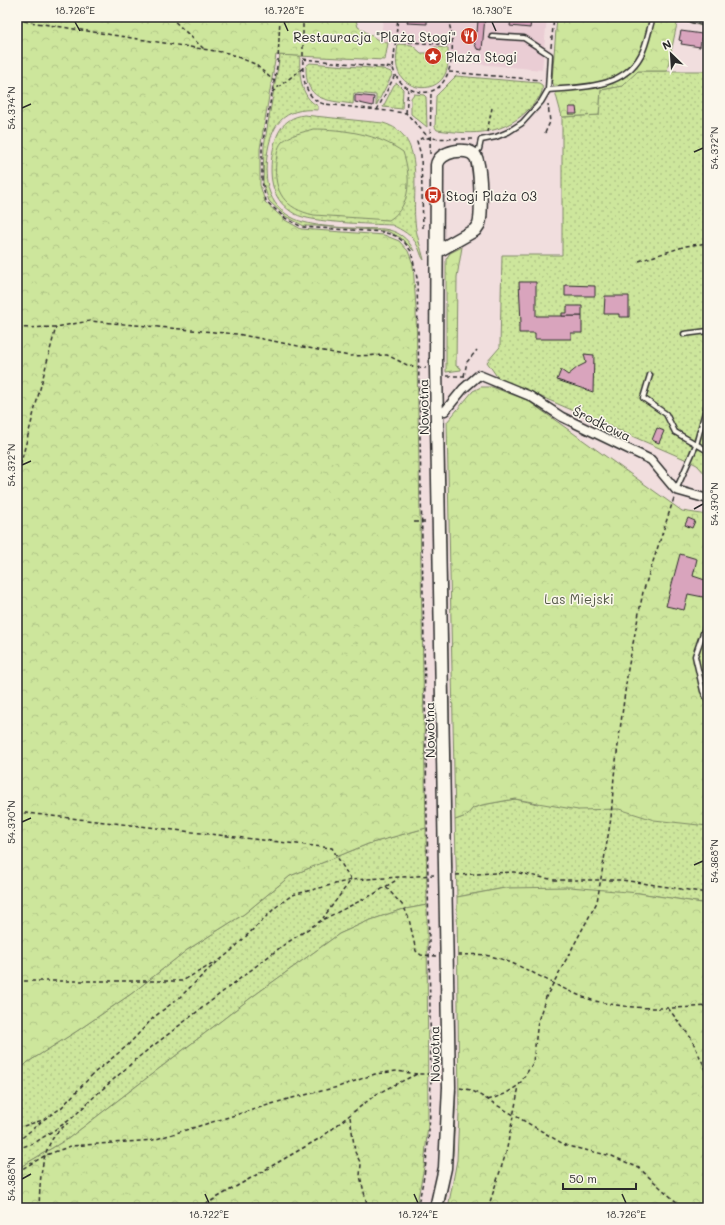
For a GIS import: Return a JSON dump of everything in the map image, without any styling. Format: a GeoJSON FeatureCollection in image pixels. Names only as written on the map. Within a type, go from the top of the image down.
{"type":"FeatureCollection","features":[{"type":"Feature","properties":{"kind":"street","name":"Nowotna"},"geometry":{"type":"LineString","coordinates":[[436,1208],[445,1168],[448,1087],[435,287],[438,251],[438,162],[441,156],[447,152],[469,152],[474,155]]}},
{"type":"Feature","properties":{"kind":"street"},"geometry":{"type":"LineString","coordinates":[[438,251],[475,230],[480,224],[479,164],[474,155]]}},
{"type":"Feature","properties":{"kind":"street"},"geometry":{"type":"LineString","coordinates":[[437,412],[445,411],[462,389],[479,375]]}},
{"type":"Feature","properties":{"kind":"street","name":"Środkowa"},"geometry":{"type":"LineString","coordinates":[[479,375],[530,396],[562,417],[651,460],[676,490]]}},
{"type":"Feature","properties":{"kind":"street"},"geometry":{"type":"LineString","coordinates":[[676,490],[708,499]]}},
{"type":"Feature","properties":{"kind":"lane"},"geometry":{"type":"LineString","coordinates":[[547,92],[613,81],[625,74],[642,55],[653,17]]}},
{"type":"Feature","properties":{"kind":"lane"},"geometry":{"type":"LineString","coordinates":[[681,17],[701,22]]}},
{"type":"Feature","properties":{"kind":"lane"},"geometry":{"type":"LineString","coordinates":[[474,155],[479,149],[481,140],[508,132],[522,123],[532,114],[547,92],[550,55],[524,38],[492,36]]}},
{"type":"Feature","properties":{"kind":"lane"},"geometry":{"type":"LineString","coordinates":[[684,334],[708,332]]}},
{"type":"Feature","properties":{"kind":"lane"},"geometry":{"type":"LineString","coordinates":[[650,375],[643,398],[666,414],[675,432],[708,451]]}},
{"type":"Feature","properties":{"kind":"lane"},"geometry":{"type":"LineString","coordinates":[[676,490],[696,445],[708,401]]}},
{"type":"Feature","properties":{"kind":"lane"},"geometry":{"type":"LineString","coordinates":[[708,619],[707,629],[695,656],[703,691],[708,701]]}},
{"type":"Feature","properties":{"kind":"path"},"geometry":{"type":"LineString","coordinates":[[170,17],[205,50]]}},
{"type":"Feature","properties":{"kind":"path"},"geometry":{"type":"LineString","coordinates":[[280,17],[278,60],[262,146],[262,181],[266,201],[285,218],[302,228],[383,232],[396,236],[405,243],[411,251],[417,278],[431,1075],[428,1153],[417,1208]]}},
{"type":"Feature","properties":{"kind":"path"},"geometry":{"type":"LineString","coordinates":[[303,17],[303,68],[307,88],[317,101],[324,104],[406,113],[430,138]]}},
{"type":"Feature","properties":{"kind":"path"},"geometry":{"type":"LineString","coordinates":[[398,17],[393,68],[395,75],[408,89],[430,92],[442,84],[449,72],[452,46],[449,17]]}},
{"type":"Feature","properties":{"kind":"path"},"geometry":{"type":"LineString","coordinates":[[550,55],[554,17]]}},
{"type":"Feature","properties":{"kind":"path"},"geometry":{"type":"LineString","coordinates":[[17,20],[228,53],[255,64],[274,81]]}},
{"type":"Feature","properties":{"kind":"path"},"geometry":{"type":"LineString","coordinates":[[395,41],[452,46]]}},
{"type":"Feature","properties":{"kind":"path"},"geometry":{"type":"LineString","coordinates":[[303,59],[393,68]]}},
{"type":"Feature","properties":{"kind":"path"},"geometry":{"type":"LineString","coordinates":[[272,92],[303,68]]}},
{"type":"Feature","properties":{"kind":"path"},"geometry":{"type":"LineString","coordinates":[[449,72],[548,80]]}},
{"type":"Feature","properties":{"kind":"path"},"geometry":{"type":"LineString","coordinates":[[377,110],[395,75]]}},
{"type":"Feature","properties":{"kind":"path"},"geometry":{"type":"LineString","coordinates":[[406,113],[408,89]]}},
{"type":"Feature","properties":{"kind":"path"},"geometry":{"type":"LineString","coordinates":[[430,92],[430,138]]}},
{"type":"Feature","properties":{"kind":"path"},"geometry":{"type":"LineString","coordinates":[[545,133],[550,122],[547,92]]}},
{"type":"Feature","properties":{"kind":"path"},"geometry":{"type":"LineString","coordinates":[[488,138],[492,108]]}},
{"type":"Feature","properties":{"kind":"path"},"geometry":{"type":"LineString","coordinates":[[424,228],[421,155],[417,141],[430,138],[481,140]]}},
{"type":"Feature","properties":{"kind":"path"},"geometry":{"type":"LineString","coordinates":[[639,262],[686,246],[708,243]]}},
{"type":"Feature","properties":{"kind":"path"},"geometry":{"type":"LineString","coordinates":[[17,328],[56,327],[90,321],[237,334],[349,356],[387,355],[409,366],[419,368],[436,367]]}},
{"type":"Feature","properties":{"kind":"path"},"geometry":{"type":"LineString","coordinates":[[17,478],[56,327]]}},
{"type":"Feature","properties":{"kind":"path"},"geometry":{"type":"LineString","coordinates":[[464,376],[467,362],[476,350]]}},
{"type":"Feature","properties":{"kind":"path"},"geometry":{"type":"LineString","coordinates":[[445,376],[479,375]]}},
{"type":"Feature","properties":{"kind":"path"},"geometry":{"type":"LineString","coordinates":[[488,1208],[506,1153],[519,1086],[532,1063],[538,1021],[546,997],[597,902],[612,818],[614,776],[628,669],[643,592],[676,490]]}},
{"type":"Feature","properties":{"kind":"path"},"geometry":{"type":"LineString","coordinates":[[414,522],[439,522]]}},
{"type":"Feature","properties":{"kind":"path"},"geometry":{"type":"LineString","coordinates":[[17,812],[332,848],[351,880]]}},
{"type":"Feature","properties":{"kind":"path"},"geometry":{"type":"LineString","coordinates":[[17,1142],[71,1098],[94,1073],[128,1045],[154,1017],[180,997],[276,907],[292,895],[351,880],[428,875],[514,872],[555,880],[622,880],[708,892]]}},
{"type":"Feature","properties":{"kind":"path"},"geometry":{"type":"LineString","coordinates":[[39,1208],[40,1178],[46,1155],[53,1138],[97,1094],[140,1056],[282,946],[322,920],[386,887],[400,878]]}},
{"type":"Feature","properties":{"kind":"path"},"geometry":{"type":"LineString","coordinates":[[322,920],[351,880]]}},
{"type":"Feature","properties":{"kind":"path"},"geometry":{"type":"LineString","coordinates":[[386,887],[404,907],[409,920],[416,951],[421,955],[473,955],[494,958],[592,1000],[629,1006],[668,1008],[708,1006]]}},
{"type":"Feature","properties":{"kind":"path"},"geometry":{"type":"LineString","coordinates":[[17,981],[182,981],[220,960]]}},
{"type":"Feature","properties":{"kind":"path"},"geometry":{"type":"LineString","coordinates":[[668,1008],[691,1038],[708,1074]]}},
{"type":"Feature","properties":{"kind":"path"},"geometry":{"type":"LineString","coordinates":[[17,1172],[46,1155],[71,1146],[153,1140],[288,1099],[338,1087],[388,1071],[431,1075],[448,1074]]}},
{"type":"Feature","properties":{"kind":"path"},"geometry":{"type":"LineString","coordinates":[[199,1208],[322,1137],[375,1095],[417,1074]]}},
{"type":"Feature","properties":{"kind":"path"},"geometry":{"type":"LineString","coordinates":[[488,1100],[505,1094],[519,1086]]}},
{"type":"Feature","properties":{"kind":"path"},"geometry":{"type":"LineString","coordinates":[[448,1087],[471,1090],[567,1146],[612,1156],[639,1168],[683,1208]]}},
{"type":"Feature","properties":{"kind":"path"},"geometry":{"type":"LineString","coordinates":[[350,1116],[355,1152],[361,1164],[360,1176],[368,1208]]}},
{"type":"Feature","properties":{"kind":"path"},"geometry":{"type":"LineString","coordinates":[[17,1128],[43,1120]]}},
{"type":"Feature","properties":{"kind":"path"},"geometry":{"type":"LineString","coordinates":[[17,1149],[36,1142],[71,1120]]}},
{"type":"Feature","properties":{"kind":"shaded area"},"geometry":{"type":"Polygon","coordinates":[[[383,17],[547,17],[542,70],[447,61],[448,48],[381,42],[383,17]]]}},
{"type":"Feature","properties":{"kind":"green space"},"geometry":{"type":"Polygon","coordinates":[[[17,17],[355,17],[358,27],[381,42],[388,43],[385,60],[276,55],[260,149],[260,185],[265,202],[285,220],[301,229],[384,235],[399,241],[408,251],[413,264],[416,308],[426,828],[368,844],[290,876],[244,914],[187,950],[131,994],[28,1062],[17,1073],[17,17]]]}},
{"type":"Feature","properties":{"kind":"green space"},"geometry":{"type":"Polygon","coordinates":[[[557,17],[708,17],[708,29],[678,19],[667,71],[638,71],[622,86],[601,90],[599,115],[562,117],[552,80],[557,17]]]}},
{"type":"Feature","properties":{"kind":"green space"},"geometry":{"type":"Polygon","coordinates":[[[398,44],[412,45],[421,53],[427,53],[435,47],[448,48],[448,66],[442,79],[436,84],[422,88],[408,83],[402,78],[397,68],[396,57],[398,44]]]}},
{"type":"Feature","properties":{"kind":"green space"},"geometry":{"type":"Polygon","coordinates":[[[280,55],[300,56],[300,70],[304,91],[307,97],[318,106],[318,110],[306,110],[288,115],[281,120],[272,135],[267,156],[266,174],[269,191],[277,206],[291,217],[311,224],[394,231],[409,242],[414,251],[401,238],[387,231],[304,226],[285,216],[269,201],[263,183],[264,146],[280,55]]]}},
{"type":"Feature","properties":{"kind":"green space"},"geometry":{"type":"Polygon","coordinates":[[[310,63],[383,69],[391,72],[392,75],[376,106],[376,95],[354,93],[353,104],[343,103],[319,97],[313,92],[309,86],[307,78],[306,66],[310,63]]]}},
{"type":"Feature","properties":{"kind":"green space"},"geometry":{"type":"Polygon","coordinates":[[[637,71],[708,71],[708,477],[697,465],[687,460],[498,378],[487,362],[500,347],[502,255],[562,255],[562,117],[599,115],[601,90],[622,86],[637,71]]]}},
{"type":"Feature","properties":{"kind":"green space"},"geometry":{"type":"Polygon","coordinates":[[[456,76],[539,83],[542,85],[542,91],[540,97],[521,116],[500,128],[476,133],[437,130],[435,127],[436,96],[456,76]]]}},
{"type":"Feature","properties":{"kind":"green space"},"geometry":{"type":"Polygon","coordinates":[[[397,83],[403,89],[402,109],[383,107],[394,85],[397,83]]]}},
{"type":"Feature","properties":{"kind":"green space"},"geometry":{"type":"Polygon","coordinates":[[[414,94],[424,95],[426,97],[427,127],[411,114],[411,98],[414,94]]]}},
{"type":"Feature","properties":{"kind":"green space"},"geometry":{"type":"Polygon","coordinates":[[[304,115],[383,123],[397,129],[406,139],[414,164],[415,221],[417,236],[424,260],[412,238],[392,225],[327,221],[303,217],[287,209],[281,203],[274,189],[271,173],[275,142],[280,129],[285,124],[296,117],[304,115]]]}},
{"type":"Feature","properties":{"kind":"green space"},"geometry":{"type":"Polygon","coordinates":[[[313,129],[336,130],[360,134],[383,141],[403,152],[406,161],[408,189],[406,198],[397,214],[389,220],[314,215],[288,204],[279,190],[277,182],[276,162],[278,149],[280,144],[289,137],[313,129]]]}},
{"type":"Feature","properties":{"kind":"green space"},"geometry":{"type":"Polygon","coordinates":[[[462,247],[457,277],[456,366],[461,368],[461,370],[446,372],[446,259],[450,253],[462,247]]]}},
{"type":"Feature","properties":{"kind":"green space","name":"Las Miejski"},"geometry":{"type":"Polygon","coordinates":[[[481,387],[492,387],[527,400],[682,511],[708,515],[708,826],[654,820],[619,809],[578,810],[515,799],[473,808],[466,816],[455,820],[447,422],[473,391],[481,387]]]}},
{"type":"Feature","properties":{"kind":"green space"},"geometry":{"type":"Polygon","coordinates":[[[444,429],[452,869],[450,867],[442,431],[444,429]]]}},
{"type":"Feature","properties":{"kind":"green space"},"geometry":{"type":"Polygon","coordinates":[[[708,515],[708,904],[639,893],[505,888],[457,897],[455,820],[466,816],[473,808],[482,805],[515,799],[538,804],[708,515]]]}},
{"type":"Feature","properties":{"kind":"green space"},"geometry":{"type":"Polygon","coordinates":[[[426,828],[427,905],[400,910],[368,921],[339,934],[252,997],[69,1138],[17,1169],[17,1073],[28,1062],[131,994],[187,950],[244,914],[290,876],[368,844],[426,828]]]}},
{"type":"Feature","properties":{"kind":"green space"},"geometry":{"type":"Polygon","coordinates":[[[570,887],[639,893],[708,904],[708,1208],[448,1208],[457,1160],[459,1114],[457,897],[505,888],[570,887]]]}},
{"type":"Feature","properties":{"kind":"green space"},"geometry":{"type":"Polygon","coordinates":[[[427,905],[428,1124],[424,1167],[416,1208],[17,1208],[17,1169],[69,1138],[252,997],[339,934],[368,921],[400,910],[427,905]]]}},
{"type":"Feature","properties":{"kind":"green space"},"geometry":{"type":"Polygon","coordinates":[[[456,1090],[453,1155],[444,1208],[441,1208],[453,1091],[456,1090]]]}},
{"type":"Feature","properties":{"kind":"building"},"geometry":{"type":"Polygon","coordinates":[[[408,17],[427,17],[427,24],[407,23],[408,17]]]}},
{"type":"Feature","properties":{"kind":"building"},"geometry":{"type":"Polygon","coordinates":[[[475,17],[485,17],[482,50],[477,49],[473,40],[468,40],[469,31],[477,32],[478,20],[474,20],[475,17]]]}},
{"type":"Feature","properties":{"kind":"building"},"geometry":{"type":"Polygon","coordinates":[[[511,18],[531,21],[530,28],[510,26],[511,18]]]}},
{"type":"Feature","properties":{"kind":"building"},"geometry":{"type":"Polygon","coordinates":[[[681,31],[702,34],[700,47],[681,44],[682,41],[679,40],[681,31]]]}},
{"type":"Feature","properties":{"kind":"building"},"geometry":{"type":"Polygon","coordinates":[[[355,95],[374,97],[373,106],[355,102],[355,95]]]}},
{"type":"Feature","properties":{"kind":"building"},"geometry":{"type":"Polygon","coordinates":[[[569,107],[576,107],[577,114],[569,114],[569,107]]]}},
{"type":"Feature","properties":{"kind":"building"},"geometry":{"type":"Polygon","coordinates":[[[519,282],[536,282],[536,316],[582,316],[582,333],[571,333],[571,339],[535,339],[535,333],[519,333],[519,323],[521,323],[519,282]]]}},
{"type":"Feature","properties":{"kind":"building"},"geometry":{"type":"Polygon","coordinates":[[[565,285],[595,286],[595,296],[565,296],[565,285]]]}},
{"type":"Feature","properties":{"kind":"building"},"geometry":{"type":"Polygon","coordinates":[[[605,296],[629,296],[629,317],[619,317],[619,314],[604,314],[605,296]]]}},
{"type":"Feature","properties":{"kind":"building"},"geometry":{"type":"Polygon","coordinates":[[[567,306],[582,306],[582,316],[562,316],[562,313],[567,313],[567,306]]]}},
{"type":"Feature","properties":{"kind":"building"},"geometry":{"type":"Polygon","coordinates":[[[584,354],[594,355],[593,392],[557,380],[561,370],[568,375],[586,363],[584,354]]]}},
{"type":"Feature","properties":{"kind":"building"},"geometry":{"type":"Polygon","coordinates":[[[657,428],[664,431],[659,443],[652,440],[657,428]]]}},
{"type":"Feature","properties":{"kind":"building"},"geometry":{"type":"Polygon","coordinates":[[[688,518],[695,521],[692,528],[685,525],[688,518]]]}},
{"type":"Feature","properties":{"kind":"building"},"geometry":{"type":"Polygon","coordinates":[[[680,554],[697,559],[693,576],[708,581],[708,598],[688,594],[684,610],[666,606],[680,554]]]}},
{"type":"Feature","properties":{"kind":"place","name":"Restauracja \"Plaża Stogi\""},"geometry":{"type":"Point","coordinates":[469,36]}},
{"type":"Feature","properties":{"kind":"place","name":"Plaża Stogi"},"geometry":{"type":"Point","coordinates":[433,56]}},
{"type":"Feature","properties":{"kind":"place","name":"Stogi Plaża 03"},"geometry":{"type":"Point","coordinates":[433,195]}}]}
